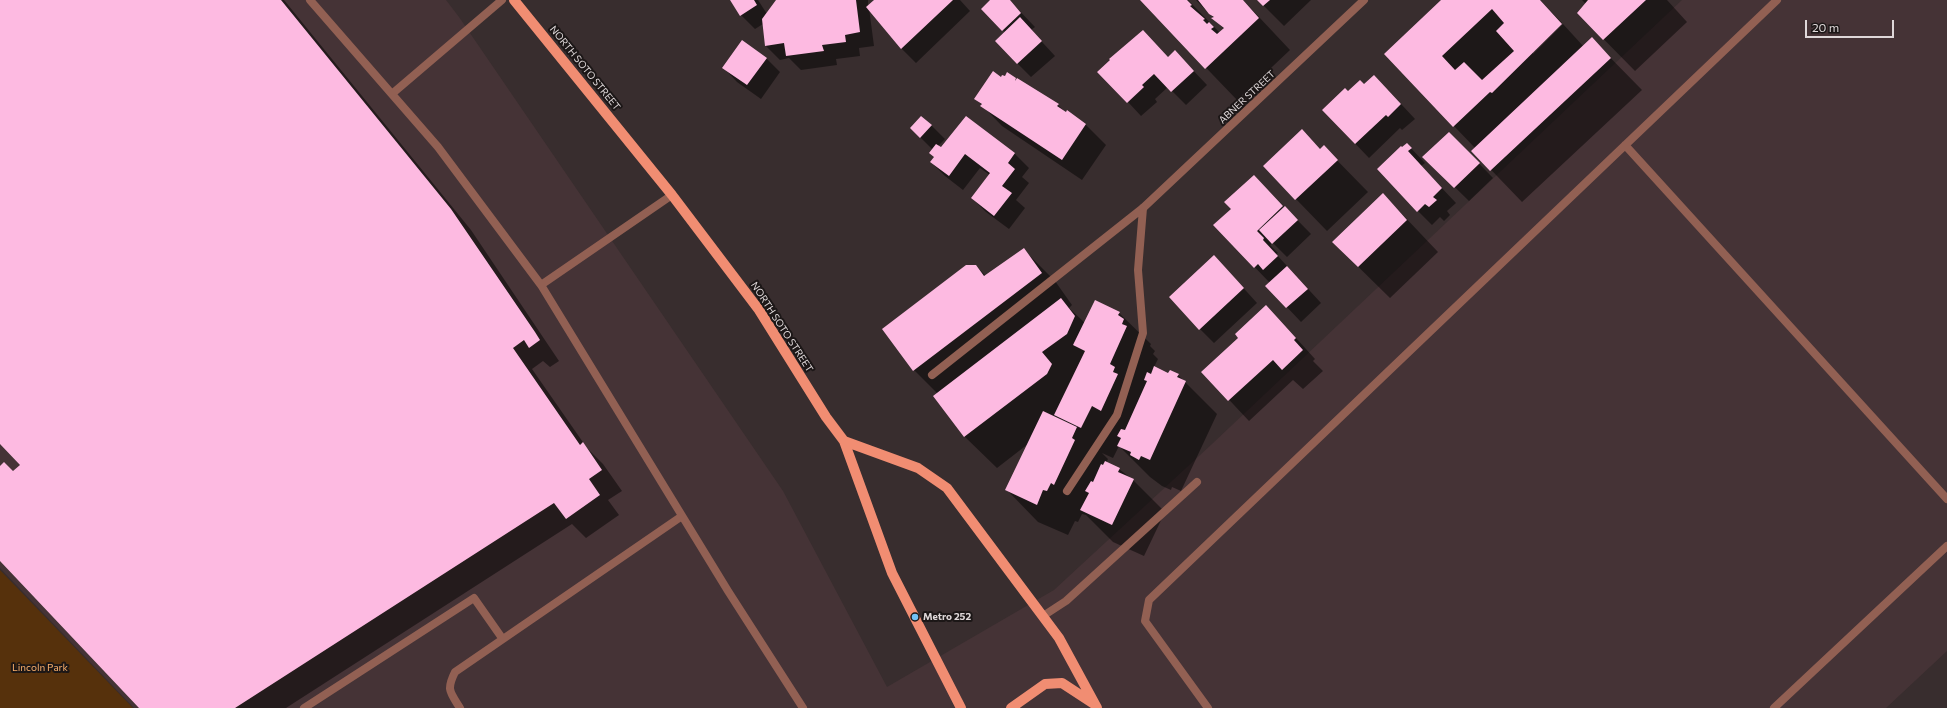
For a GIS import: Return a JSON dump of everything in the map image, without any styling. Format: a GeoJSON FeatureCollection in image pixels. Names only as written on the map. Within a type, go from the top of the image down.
{"type":"FeatureCollection","features":[{"type":"Feature","properties":{"kind":"main road","name":"NORTH SOTO STREET"},"geometry":{"type":"LineString","coordinates":[[514,0],[672,195],[759,310],[826,417],[844,441],[892,574],[961,708]]}},
{"type":"Feature","properties":{"kind":"main road"},"geometry":{"type":"LineString","coordinates":[[844,441],[918,468],[947,488],[1059,638],[1096,707]]}},
{"type":"Feature","properties":{"kind":"main road"},"geometry":{"type":"LineString","coordinates":[[1011,708],[1045,684],[1062,683],[1096,707]]}},
{"type":"Feature","properties":{"kind":"street"},"geometry":{"type":"LineString","coordinates":[[310,0],[393,93],[438,147],[541,285],[682,516],[803,708]]}},
{"type":"Feature","properties":{"kind":"street"},"geometry":{"type":"LineString","coordinates":[[393,93],[502,0]]}},
{"type":"Feature","properties":{"kind":"street","name":"ABNER STREET"},"geometry":{"type":"LineString","coordinates":[[932,375],[1143,208],[1364,0]]}},
{"type":"Feature","properties":{"kind":"street"},"geometry":{"type":"LineString","coordinates":[[1208,708],[1145,621],[1149,600],[1778,0]]}},
{"type":"Feature","properties":{"kind":"street"},"geometry":{"type":"LineString","coordinates":[[1625,145],[1947,499]]}},
{"type":"Feature","properties":{"kind":"street"},"geometry":{"type":"LineString","coordinates":[[541,285],[672,195]]}},
{"type":"Feature","properties":{"kind":"street"},"geometry":{"type":"LineString","coordinates":[[1067,491],[1117,415],[1143,333],[1138,270],[1143,208]]}},
{"type":"Feature","properties":{"kind":"street"},"geometry":{"type":"LineString","coordinates":[[1043,616],[1066,601],[1197,482]]}},
{"type":"Feature","properties":{"kind":"street"},"geometry":{"type":"LineString","coordinates":[[460,708],[452,695],[449,684],[455,672],[502,638],[682,516]]}},
{"type":"Feature","properties":{"kind":"street"},"geometry":{"type":"LineString","coordinates":[[1774,708],[1947,546]]}},
{"type":"Feature","properties":{"kind":"street"},"geometry":{"type":"LineString","coordinates":[[304,708],[474,598],[502,638]]}},
{"type":"Feature","properties":{"kind":"shaded area"},"geometry":{"type":"Polygon","coordinates":[[[0,0],[446,0],[783,491],[887,687],[1054,590],[1212,444],[1682,0],[1947,0],[1947,651],[1886,708],[134,708],[0,568],[0,0]]]}},
{"type":"Feature","properties":{"kind":"green space","name":"Lincoln Park"},"geometry":{"type":"Polygon","coordinates":[[[0,570],[133,708],[0,708],[0,570]]]}},
{"type":"Feature","properties":{"kind":"building"},"geometry":{"type":"Polygon","coordinates":[[[0,0],[281,0],[451,209],[535,332],[540,340],[529,348],[524,340],[513,348],[580,445],[583,442],[602,470],[589,479],[600,495],[566,519],[554,503],[235,708],[139,708],[0,561],[0,466],[4,462],[13,471],[20,465],[0,444],[0,0]]]}},
{"type":"Feature","properties":{"kind":"building"},"geometry":{"type":"Polygon","coordinates":[[[730,0],[754,0],[757,5],[740,16],[730,0]]]}},
{"type":"Feature","properties":{"kind":"building"},"geometry":{"type":"Polygon","coordinates":[[[776,0],[856,0],[860,32],[845,35],[846,42],[822,45],[824,51],[786,56],[784,43],[765,46],[762,19],[776,0]]]}},
{"type":"Feature","properties":{"kind":"building"},"geometry":{"type":"Polygon","coordinates":[[[874,0],[953,0],[901,49],[866,7],[874,0]]]}},
{"type":"Feature","properties":{"kind":"building"},"geometry":{"type":"Polygon","coordinates":[[[990,0],[1010,0],[1021,13],[1002,31],[981,9],[990,0]]]}},
{"type":"Feature","properties":{"kind":"building"},"geometry":{"type":"Polygon","coordinates":[[[1140,0],[1187,0],[1192,5],[1190,6],[1205,19],[1203,20],[1207,24],[1209,22],[1214,27],[1211,29],[1217,34],[1224,28],[1211,18],[1214,17],[1209,14],[1198,0],[1243,0],[1259,18],[1205,69],[1140,0]]]}},
{"type":"Feature","properties":{"kind":"building"},"geometry":{"type":"Polygon","coordinates":[[[1257,0],[1270,0],[1263,6],[1257,0]]]}},
{"type":"Feature","properties":{"kind":"building"},"geometry":{"type":"Polygon","coordinates":[[[1441,0],[1540,0],[1562,24],[1492,93],[1490,92],[1453,127],[1384,54],[1441,0]],[[1492,9],[1442,56],[1455,70],[1464,62],[1482,80],[1514,51],[1496,31],[1504,23],[1492,9]]]}},
{"type":"Feature","properties":{"kind":"building"},"geometry":{"type":"Polygon","coordinates":[[[1588,0],[1646,0],[1603,40],[1577,13],[1588,0]]]}},
{"type":"Feature","properties":{"kind":"building"},"geometry":{"type":"Polygon","coordinates":[[[1020,17],[1042,41],[1017,64],[995,41],[1020,17]]]}},
{"type":"Feature","properties":{"kind":"building"},"geometry":{"type":"Polygon","coordinates":[[[1143,30],[1168,57],[1175,50],[1194,71],[1171,92],[1154,74],[1142,85],[1144,87],[1127,103],[1097,72],[1110,60],[1109,59],[1143,30]]]}},
{"type":"Feature","properties":{"kind":"building"},"geometry":{"type":"Polygon","coordinates":[[[1592,37],[1611,58],[1490,171],[1471,151],[1592,37]]]}},
{"type":"Feature","properties":{"kind":"building"},"geometry":{"type":"Polygon","coordinates":[[[742,40],[767,58],[747,85],[722,68],[742,40]]]}},
{"type":"Feature","properties":{"kind":"building"},"geometry":{"type":"Polygon","coordinates":[[[993,71],[1001,77],[1002,75],[1005,76],[1007,72],[1016,78],[1015,81],[1017,78],[1059,104],[1057,106],[1066,112],[1067,110],[1086,124],[1062,160],[980,106],[982,104],[974,99],[993,71]]]}},
{"type":"Feature","properties":{"kind":"building"},"geometry":{"type":"Polygon","coordinates":[[[1374,75],[1401,104],[1388,117],[1386,115],[1355,144],[1322,110],[1345,88],[1348,91],[1360,80],[1364,84],[1374,75]]]}},
{"type":"Feature","properties":{"kind":"building"},"geometry":{"type":"Polygon","coordinates":[[[921,116],[932,125],[920,138],[910,128],[921,116]]]}},
{"type":"Feature","properties":{"kind":"building"},"geometry":{"type":"Polygon","coordinates":[[[966,116],[1015,153],[1008,163],[1015,169],[1002,186],[1012,193],[994,216],[971,198],[990,173],[965,154],[949,176],[930,162],[934,157],[929,153],[936,144],[941,147],[966,116]]]}},
{"type":"Feature","properties":{"kind":"building"},"geometry":{"type":"Polygon","coordinates":[[[1302,129],[1320,149],[1324,145],[1338,160],[1295,200],[1263,166],[1302,129]]]}},
{"type":"Feature","properties":{"kind":"building"},"geometry":{"type":"Polygon","coordinates":[[[1449,132],[1480,163],[1454,188],[1422,157],[1449,132]]]}},
{"type":"Feature","properties":{"kind":"building"},"geometry":{"type":"Polygon","coordinates":[[[1407,143],[1412,148],[1408,151],[1442,188],[1433,197],[1437,200],[1429,207],[1425,204],[1417,212],[1377,169],[1401,146],[1402,147],[1407,143]]]}},
{"type":"Feature","properties":{"kind":"building"},"geometry":{"type":"Polygon","coordinates":[[[1254,175],[1283,206],[1257,231],[1278,256],[1263,270],[1258,264],[1254,268],[1213,225],[1231,209],[1224,202],[1254,175]]]}},
{"type":"Feature","properties":{"kind":"building"},"geometry":{"type":"Polygon","coordinates":[[[1383,193],[1407,220],[1358,267],[1332,242],[1383,193]]]}},
{"type":"Feature","properties":{"kind":"building"},"geometry":{"type":"Polygon","coordinates":[[[1285,206],[1298,220],[1272,244],[1259,230],[1285,206]]]}},
{"type":"Feature","properties":{"kind":"building"},"geometry":{"type":"Polygon","coordinates":[[[1024,248],[1042,273],[913,371],[882,329],[966,265],[976,265],[984,276],[1024,248]]]}},
{"type":"Feature","properties":{"kind":"building"},"geometry":{"type":"Polygon","coordinates":[[[1214,255],[1244,288],[1199,330],[1169,297],[1214,255]]]}},
{"type":"Feature","properties":{"kind":"building"},"geometry":{"type":"Polygon","coordinates":[[[1287,266],[1308,289],[1286,308],[1265,286],[1287,266]]]}},
{"type":"Feature","properties":{"kind":"building"},"geometry":{"type":"Polygon","coordinates":[[[1061,298],[1075,316],[1067,334],[1042,352],[1052,364],[1047,374],[964,437],[933,396],[1061,298]]]}},
{"type":"Feature","properties":{"kind":"building"},"geometry":{"type":"Polygon","coordinates":[[[1095,300],[1120,312],[1118,315],[1124,319],[1122,324],[1127,326],[1110,364],[1115,367],[1113,372],[1118,374],[1101,411],[1092,406],[1081,428],[1054,415],[1085,351],[1073,345],[1095,300]]]}},
{"type":"Feature","properties":{"kind":"building"},"geometry":{"type":"Polygon","coordinates":[[[1266,305],[1296,338],[1294,340],[1303,350],[1282,370],[1273,360],[1228,401],[1201,372],[1238,338],[1235,334],[1266,305]]]}},
{"type":"Feature","properties":{"kind":"building"},"geometry":{"type":"Polygon","coordinates":[[[1154,366],[1168,373],[1170,370],[1179,374],[1177,377],[1186,381],[1150,460],[1141,456],[1139,460],[1130,455],[1131,452],[1117,446],[1121,438],[1117,436],[1121,429],[1125,430],[1147,381],[1144,380],[1147,372],[1151,374],[1154,366]]]}},
{"type":"Feature","properties":{"kind":"building"},"geometry":{"type":"Polygon","coordinates":[[[1043,411],[1077,427],[1072,438],[1075,440],[1054,485],[1051,483],[1047,491],[1043,490],[1037,505],[1005,490],[1043,411]]]}},
{"type":"Feature","properties":{"kind":"building"},"geometry":{"type":"Polygon","coordinates":[[[1105,461],[1120,468],[1118,472],[1134,479],[1112,525],[1080,510],[1089,493],[1085,491],[1091,481],[1093,482],[1101,464],[1103,465],[1105,461]]]}},
{"type":"Feature","properties":{"kind":"place","name":"Metro 252"},"geometry":{"type":"Point","coordinates":[915,617]}}]}
